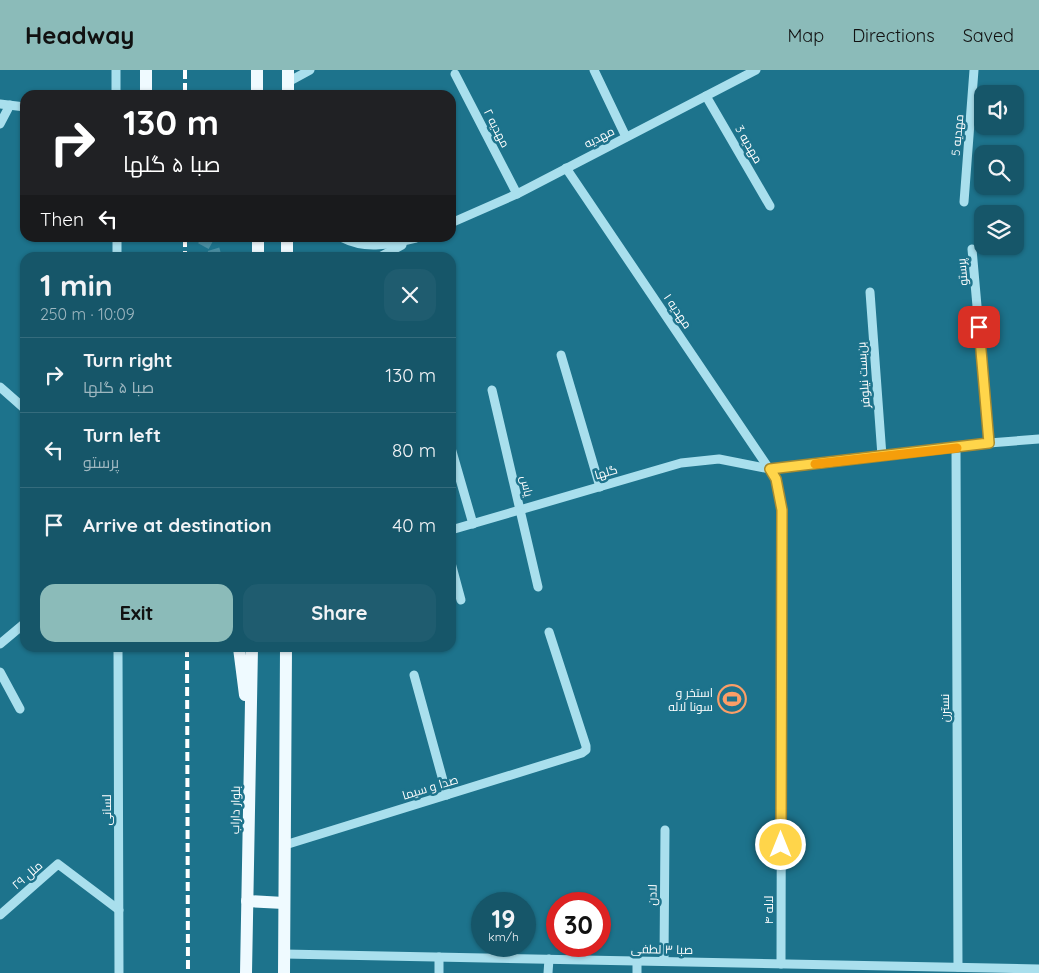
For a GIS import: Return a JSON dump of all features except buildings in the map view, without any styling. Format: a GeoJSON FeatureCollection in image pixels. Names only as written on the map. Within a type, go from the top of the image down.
{"type":"FeatureCollection","features":[{"type":"Feature","properties":{"kind":"main road"},"geometry":{"type":"LineString","coordinates":[[146,70],[146,90]]}},
{"type":"Feature","properties":{"kind":"main road"},"geometry":{"type":"LineString","coordinates":[[257,70],[257,90]]}},
{"type":"Feature","properties":{"kind":"main road"},"geometry":{"type":"LineString","coordinates":[[240,652],[251,732]]}},
{"type":"Feature","properties":{"kind":"main road","name":"بلوار داراب"},"geometry":{"type":"LineString","coordinates":[[246,973],[252,652]]}},
{"type":"Feature","properties":{"kind":"main road"},"geometry":{"type":"LineString","coordinates":[[284,973],[286,652]]}},
{"type":"Feature","properties":{"kind":"main road"},"geometry":{"type":"LineString","coordinates":[[247,901],[284,902]]}},
{"type":"Feature","properties":{"kind":"street"},"geometry":{"type":"LineString","coordinates":[[116,70],[116,90]]}},
{"type":"Feature","properties":{"kind":"street"},"geometry":{"type":"LineString","coordinates":[[288,82],[310,70]]}},
{"type":"Feature","properties":{"kind":"street"},"geometry":{"type":"LineString","coordinates":[[594,70],[626,137]]}},
{"type":"Feature","properties":{"kind":"street","name":"مهدیه"},"geometry":{"type":"LineString","coordinates":[[456,221],[516,194],[706,96],[738,74],[756,70]]}},
{"type":"Feature","properties":{"kind":"street","name":"مهدیه 5"},"geometry":{"type":"LineString","coordinates":[[964,202],[974,70]]}},
{"type":"Feature","properties":{"kind":"street","name":"مهدیه ۲"},"geometry":{"type":"LineString","coordinates":[[455,74],[516,194]]}},
{"type":"Feature","properties":{"kind":"street","name":"مهدیه 3"},"geometry":{"type":"LineString","coordinates":[[706,96],[770,206]]}},
{"type":"Feature","properties":{"kind":"street"},"geometry":{"type":"LineString","coordinates":[[0,124],[5,104],[20,107]]}},
{"type":"Feature","properties":{"kind":"street","name":"مهدیه ۱"},"geometry":{"type":"LineString","coordinates":[[566,168],[770,469]]}},
{"type":"Feature","properties":{"kind":"street"},"geometry":{"type":"LineString","coordinates":[[351,242],[355,244],[386,245],[399,242]]}},
{"type":"Feature","properties":{"kind":"street"},"geometry":{"type":"LineString","coordinates":[[390,252],[409,242]]}},
{"type":"Feature","properties":{"kind":"street","name":"پرستو"},"geometry":{"type":"LineString","coordinates":[[972,249],[989,443]]}},
{"type":"Feature","properties":{"kind":"street","name":"بن‌بست نیلوفر"},"geometry":{"type":"LineString","coordinates":[[870,292],[882,456]]}},
{"type":"Feature","properties":{"kind":"street"},"geometry":{"type":"LineString","coordinates":[[560,355],[600,487]]}},
{"type":"Feature","properties":{"kind":"street"},"geometry":{"type":"LineString","coordinates":[[0,387],[20,405]]}},
{"type":"Feature","properties":{"kind":"street","name":"یاس"},"geometry":{"type":"LineString","coordinates":[[492,390],[538,587]]}},
{"type":"Feature","properties":{"kind":"street","name":"گلها"},"geometry":{"type":"LineString","coordinates":[[456,529],[690,462],[719,459],[770,469],[989,443],[1039,439]]}},
{"type":"Feature","properties":{"kind":"street","name":"نسترن"},"geometry":{"type":"LineString","coordinates":[[956,448],[958,967]]}},
{"type":"Feature","properties":{"kind":"street"},"geometry":{"type":"LineString","coordinates":[[456,465],[473,524]]}},
{"type":"Feature","properties":{"kind":"street","name":"لاله ۴"},"geometry":{"type":"LineString","coordinates":[[770,469],[776,479],[782,510],[781,964]]}},
{"type":"Feature","properties":{"kind":"street"},"geometry":{"type":"LineString","coordinates":[[456,582],[461,600]]}},
{"type":"Feature","properties":{"kind":"street"},"geometry":{"type":"LineString","coordinates":[[0,644],[20,626]]}},
{"type":"Feature","properties":{"kind":"street","name":"صدا و سیما"},"geometry":{"type":"LineString","coordinates":[[285,845],[582,753],[586,750],[548,632]]}},
{"type":"Feature","properties":{"kind":"street","name":"لسانی"},"geometry":{"type":"LineString","coordinates":[[118,652],[120,973]]}},
{"type":"Feature","properties":{"kind":"street"},"geometry":{"type":"LineString","coordinates":[[0,672],[20,709]]}},
{"type":"Feature","properties":{"kind":"street"},"geometry":{"type":"LineString","coordinates":[[414,675],[447,795]]}},
{"type":"Feature","properties":{"kind":"street","name":"لادن"},"geometry":{"type":"LineString","coordinates":[[664,961],[665,830]]}},
{"type":"Feature","properties":{"kind":"street","name":"ملل ۲۹"},"geometry":{"type":"LineString","coordinates":[[0,915],[58,864],[119,910]]}},
{"type":"Feature","properties":{"kind":"street","name":"صبا ۳ لطفی"},"geometry":{"type":"LineString","coordinates":[[284,954],[1039,969]]}},
{"type":"Feature","properties":{"kind":"street"},"geometry":{"type":"LineString","coordinates":[[439,957],[439,973]]}},
{"type":"Feature","properties":{"kind":"street"},"geometry":{"type":"LineString","coordinates":[[548,973],[549,959]]}},
{"type":"Feature","properties":{"kind":"street"},"geometry":{"type":"LineString","coordinates":[[636,961],[637,973]]}},
{"type":"Feature","properties":{"kind":"tunnel"},"geometry":{"type":"LineString","coordinates":[[208,242],[212,244],[214,252]]}},
{"type":"Feature","properties":{"kind":"railway"},"geometry":{"type":"LineString","coordinates":[[185,70],[185,90]]}},
{"type":"Feature","properties":{"kind":"railway"},"geometry":{"type":"LineString","coordinates":[[185,242],[185,252]]}},
{"type":"Feature","properties":{"kind":"railway"},"geometry":{"type":"LineString","coordinates":[[187,652],[188,973]]}},
{"type":"Feature","properties":{"kind":"slow traffic"},"geometry":{"type":"LineString","coordinates":[[815,464],[957,448]]}},
{"type":"Feature","properties":{"kind":"place","name":"استخر و سونا لاله"},"geometry":{"type":"Point","coordinates":[732,699]}},
{"type":"Feature","properties":{"kind":"route"},"geometry":{"type":"LineString","coordinates":[[781,845],[782,510],[776,479],[770,469],[989,443],[979,327]]}}]}
